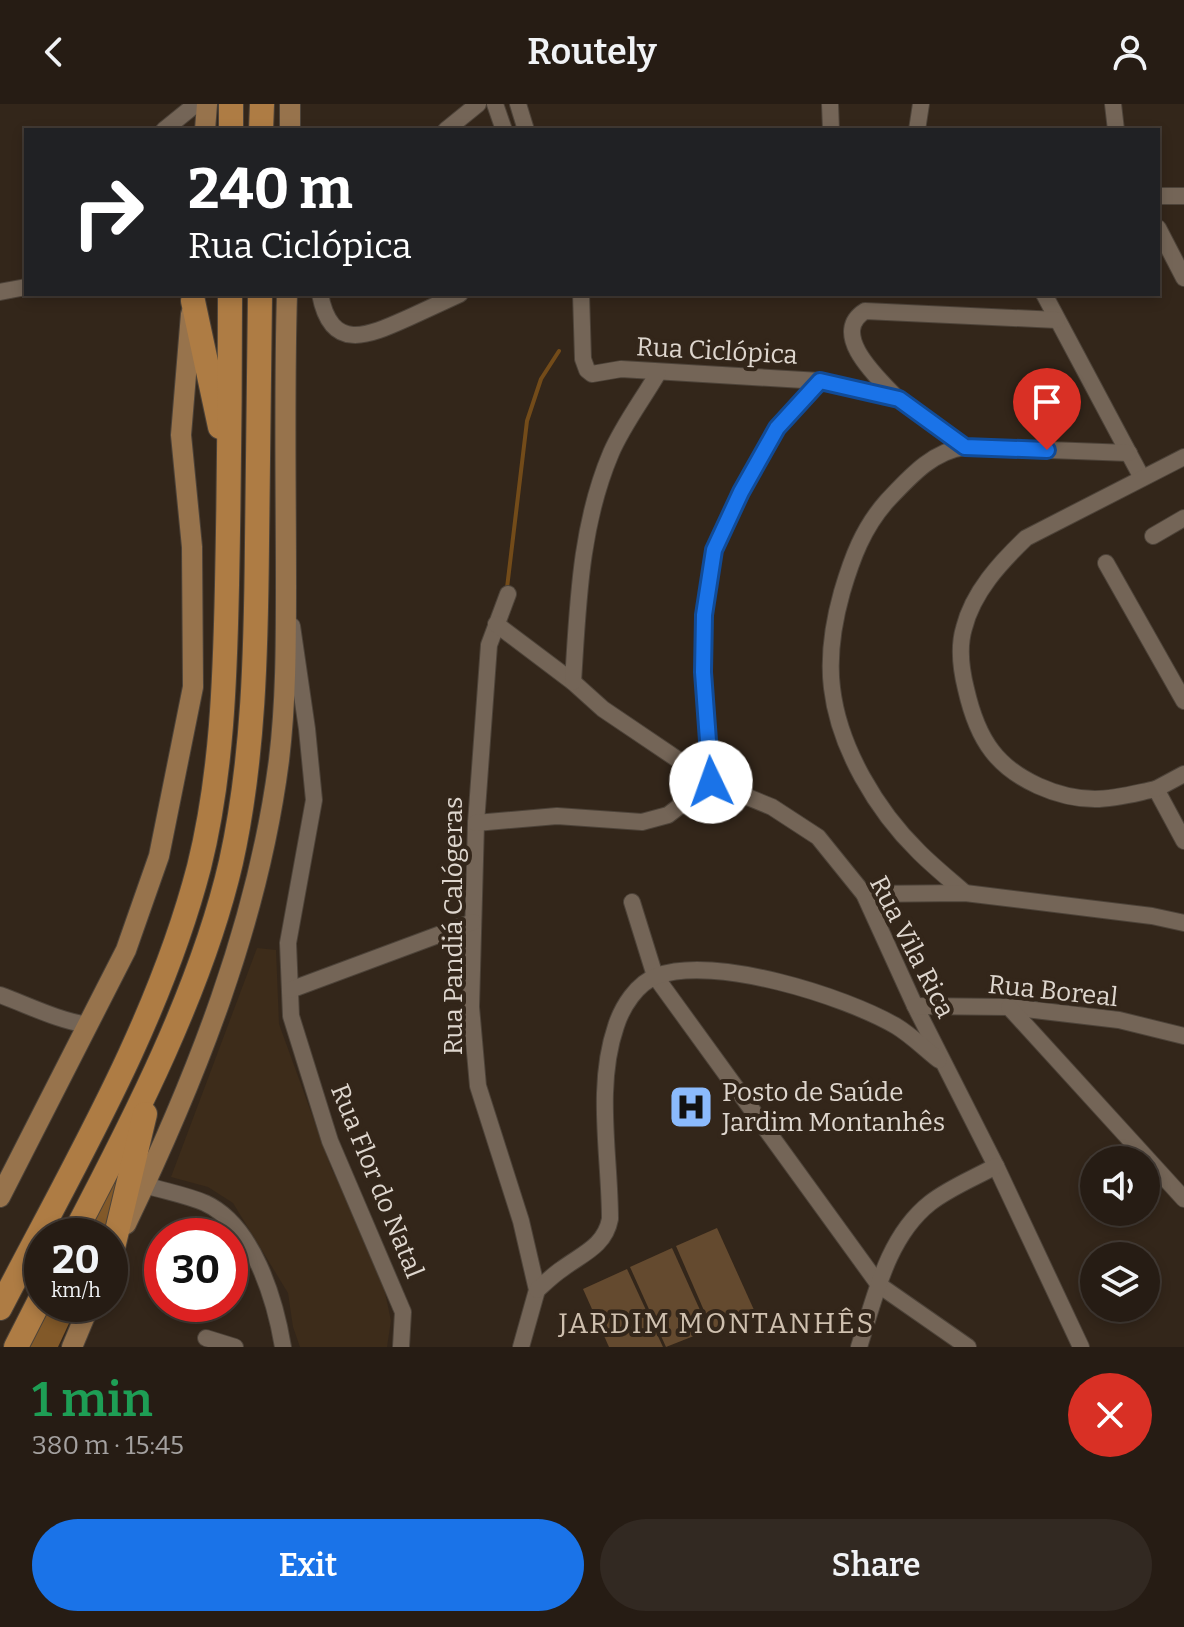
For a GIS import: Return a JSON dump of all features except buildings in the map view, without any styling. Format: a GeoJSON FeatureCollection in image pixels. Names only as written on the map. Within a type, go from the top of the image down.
{"type":"FeatureCollection","features":[{"type":"Feature","properties":{"kind":"highway"},"geometry":{"type":"LineString","coordinates":[[231,104],[231,128]]}},
{"type":"Feature","properties":{"kind":"highway"},"geometry":{"type":"LineString","coordinates":[[261,128],[262,104]]}},
{"type":"Feature","properties":{"kind":"highway"},"geometry":{"type":"LineString","coordinates":[[0,1308],[135,1045],[175,946],[199,866],[218,765],[225,663],[230,296]]}},
{"type":"Feature","properties":{"kind":"highway"},"geometry":{"type":"LineString","coordinates":[[82,1218],[157,1066],[180,1012],[231,863],[247,766],[256,656],[260,296]]}},
{"type":"Feature","properties":{"kind":"highway"},"geometry":{"type":"LineString","coordinates":[[193,297],[230,471]]}},
{"type":"Feature","properties":{"kind":"highway"},"geometry":{"type":"LineString","coordinates":[[119,1218],[157,1066]]}},
{"type":"Feature","properties":{"kind":"highway"},"geometry":{"type":"LineString","coordinates":[[16,1347],[29,1322]]}},
{"type":"Feature","properties":{"kind":"main road"},"geometry":{"type":"LineString","coordinates":[[205,128],[207,104]]}},
{"type":"Feature","properties":{"kind":"main road"},"geometry":{"type":"LineString","coordinates":[[290,104],[290,128]]}},
{"type":"Feature","properties":{"kind":"main road"},"geometry":{"type":"LineString","coordinates":[[128,1219],[208,1034],[242,935],[262,859],[279,758],[284,703],[287,296]]}},
{"type":"Feature","properties":{"kind":"main road"},"geometry":{"type":"LineString","coordinates":[[0,1197],[126,950],[159,856],[193,687],[192,547],[181,435],[193,297]]}},
{"type":"Feature","properties":{"kind":"main road"},"geometry":{"type":"LineString","coordinates":[[72,1347],[82,1322]]}},
{"type":"Feature","properties":{"kind":"street"},"geometry":{"type":"LineString","coordinates":[[166,128],[196,104]]}},
{"type":"Feature","properties":{"kind":"street"},"geometry":{"type":"LineString","coordinates":[[448,128],[478,104]]}},
{"type":"Feature","properties":{"kind":"street"},"geometry":{"type":"LineString","coordinates":[[495,104],[503,128]]}},
{"type":"Feature","properties":{"kind":"street"},"geometry":{"type":"LineString","coordinates":[[518,104],[525,128]]}},
{"type":"Feature","properties":{"kind":"street"},"geometry":{"type":"LineString","coordinates":[[830,104],[831,128]]}},
{"type":"Feature","properties":{"kind":"street"},"geometry":{"type":"LineString","coordinates":[[917,128],[921,104]]}},
{"type":"Feature","properties":{"kind":"street"},"geometry":{"type":"LineString","coordinates":[[1113,104],[1116,128]]}},
{"type":"Feature","properties":{"kind":"street"},"geometry":{"type":"LineString","coordinates":[[1160,196],[1184,196]]}},
{"type":"Feature","properties":{"kind":"street"},"geometry":{"type":"LineString","coordinates":[[1160,232],[1184,278]]}},
{"type":"Feature","properties":{"kind":"street"},"geometry":{"type":"LineString","coordinates":[[0,292],[24,287]]}},
{"type":"Feature","properties":{"kind":"street"},"geometry":{"type":"LineString","coordinates":[[320,296],[329,321],[338,331],[353,335],[371,335],[456,296]]}},
{"type":"Feature","properties":{"kind":"street","name":"Rua Ciclópica"},"geometry":{"type":"LineString","coordinates":[[581,296],[583,359],[592,374],[621,369],[820,381],[899,399],[965,447]]}},
{"type":"Feature","properties":{"kind":"street"},"geometry":{"type":"LineString","coordinates":[[1045,296],[1142,478]]}},
{"type":"Feature","properties":{"kind":"street"},"geometry":{"type":"LineString","coordinates":[[899,399],[864,363],[854,343],[851,327],[856,317],[865,311],[1057,320]]}},
{"type":"Feature","properties":{"kind":"street"},"geometry":{"type":"LineString","coordinates":[[573,682],[580,570],[592,511],[611,451],[658,373]]}},
{"type":"Feature","properties":{"kind":"street"},"geometry":{"type":"LineString","coordinates":[[476,823],[557,816],[642,822],[668,815],[711,782],[703,672],[704,615],[714,550],[741,492],[777,428],[820,381]]}},
{"type":"Feature","properties":{"kind":"street"},"geometry":{"type":"LineString","coordinates":[[965,893],[918,851],[884,811],[853,757],[832,690],[831,657],[834,621],[854,552],[874,516],[924,465],[948,449],[1129,453]]}},
{"type":"Feature","properties":{"kind":"street"},"geometry":{"type":"LineString","coordinates":[[1184,457],[1026,538],[983,586],[963,629],[961,659],[969,701],[983,737],[992,752],[1023,778],[1067,795],[1094,799],[1156,789],[1184,774]]}},
{"type":"Feature","properties":{"kind":"street"},"geometry":{"type":"LineString","coordinates":[[1153,536],[1184,518]]}},
{"type":"Feature","properties":{"kind":"street"},"geometry":{"type":"LineString","coordinates":[[1106,563],[1184,701]]}},
{"type":"Feature","properties":{"kind":"street","name":"Rua Pandiá Calógeras"},"geometry":{"type":"LineString","coordinates":[[508,594],[489,645],[476,823],[471,1007],[478,1086],[521,1221],[537,1290],[521,1347]]}},
{"type":"Feature","properties":{"kind":"street","name":"Rua Flor do Natal"},"geometry":{"type":"LineString","coordinates":[[286,608],[295,635],[314,800],[288,943],[291,1016],[330,1141],[403,1312],[401,1347]]}},
{"type":"Feature","properties":{"kind":"street","name":"Rua Vila Rica"},"geometry":{"type":"LineString","coordinates":[[496,624],[573,682],[603,709],[711,782],[772,807],[818,837],[864,894],[1081,1347]]}},
{"type":"Feature","properties":{"kind":"street"},"geometry":{"type":"LineString","coordinates":[[1156,789],[1184,841]]}},
{"type":"Feature","properties":{"kind":"street"},"geometry":{"type":"LineString","coordinates":[[864,894],[965,893],[1152,916],[1184,923]]}},
{"type":"Feature","properties":{"kind":"street"},"geometry":{"type":"LineString","coordinates":[[632,902],[655,976],[879,1285],[968,1347]]}},
{"type":"Feature","properties":{"kind":"street"},"geometry":{"type":"LineString","coordinates":[[290,990],[473,922]]}},
{"type":"Feature","properties":{"kind":"street"},"geometry":{"type":"LineString","coordinates":[[537,1290],[559,1270],[594,1247],[607,1232],[610,1219],[606,1101],[608,1061],[623,1009],[636,991],[655,976],[686,970],[729,971],[861,1007],[900,1028],[945,1066]]}},
{"type":"Feature","properties":{"kind":"street"},"geometry":{"type":"LineString","coordinates":[[0,995],[62,1021],[88,1025]]}},
{"type":"Feature","properties":{"kind":"street","name":"Rua Boreal"},"geometry":{"type":"LineString","coordinates":[[915,1006],[1009,1007],[1119,1020],[1184,1036]]}},
{"type":"Feature","properties":{"kind":"street"},"geometry":{"type":"LineString","coordinates":[[1009,1007],[1184,1199]]}},
{"type":"Feature","properties":{"kind":"street"},"geometry":{"type":"LineString","coordinates":[[859,1347],[879,1285],[905,1228],[929,1203],[996,1166]]}},
{"type":"Feature","properties":{"kind":"street"},"geometry":{"type":"LineString","coordinates":[[145,1185],[206,1204],[231,1221],[271,1293],[283,1347]]}},
{"type":"Feature","properties":{"kind":"street"},"geometry":{"type":"LineString","coordinates":[[206,1338],[235,1347]]}},
{"type":"Feature","properties":{"kind":"shaded area"},"geometry":{"type":"Polygon","coordinates":[[[257,948],[276,950],[279,1024],[332,1170],[377,1254],[391,1321],[387,1347],[300,1347],[293,1327],[288,1293],[248,1228],[248,1218],[242,1218],[233,1203],[208,1187],[171,1177],[257,948]]]}},
{"type":"Feature","properties":{"kind":"shaded area"},"geometry":{"type":"Polygon","coordinates":[[[130,1145],[111,1218],[91,1218],[130,1145]]]}},
{"type":"Feature","properties":{"kind":"shaded area"},"geometry":{"type":"Polygon","coordinates":[[[717,1228],[754,1310],[712,1329],[676,1246],[717,1228]]]}},
{"type":"Feature","properties":{"kind":"shaded area"},"geometry":{"type":"Polygon","coordinates":[[[672,1248],[709,1330],[666,1347],[630,1267],[672,1248]]]}},
{"type":"Feature","properties":{"kind":"shaded area"},"geometry":{"type":"Polygon","coordinates":[[[627,1269],[663,1347],[609,1347],[583,1289],[627,1269]]]}},
{"type":"Feature","properties":{"kind":"shaded area"},"geometry":{"type":"Polygon","coordinates":[[[35,1322],[70,1322],[58,1347],[22,1347],[35,1322]]]}},
{"type":"Feature","properties":{"kind":"waterway"},"geometry":{"type":"LineString","coordinates":[[507,588],[527,421],[541,379],[559,351]]}},
{"type":"Feature","properties":{"kind":"place","name":"Posto de Saúde Jardim Montanhês"},"geometry":{"type":"Point","coordinates":[691,1107]}},
{"type":"Feature","properties":{"kind":"district","name":"JARDIM MONTANHÊS"},"geometry":{"type":"Point","coordinates":[717,1323]}},
{"type":"Feature","properties":{"kind":"route"},"geometry":{"type":"LineString","coordinates":[[711,782],[703,672],[704,615],[714,550],[741,492],[777,428],[820,381],[899,399],[965,447],[1047,450]]}}]}
